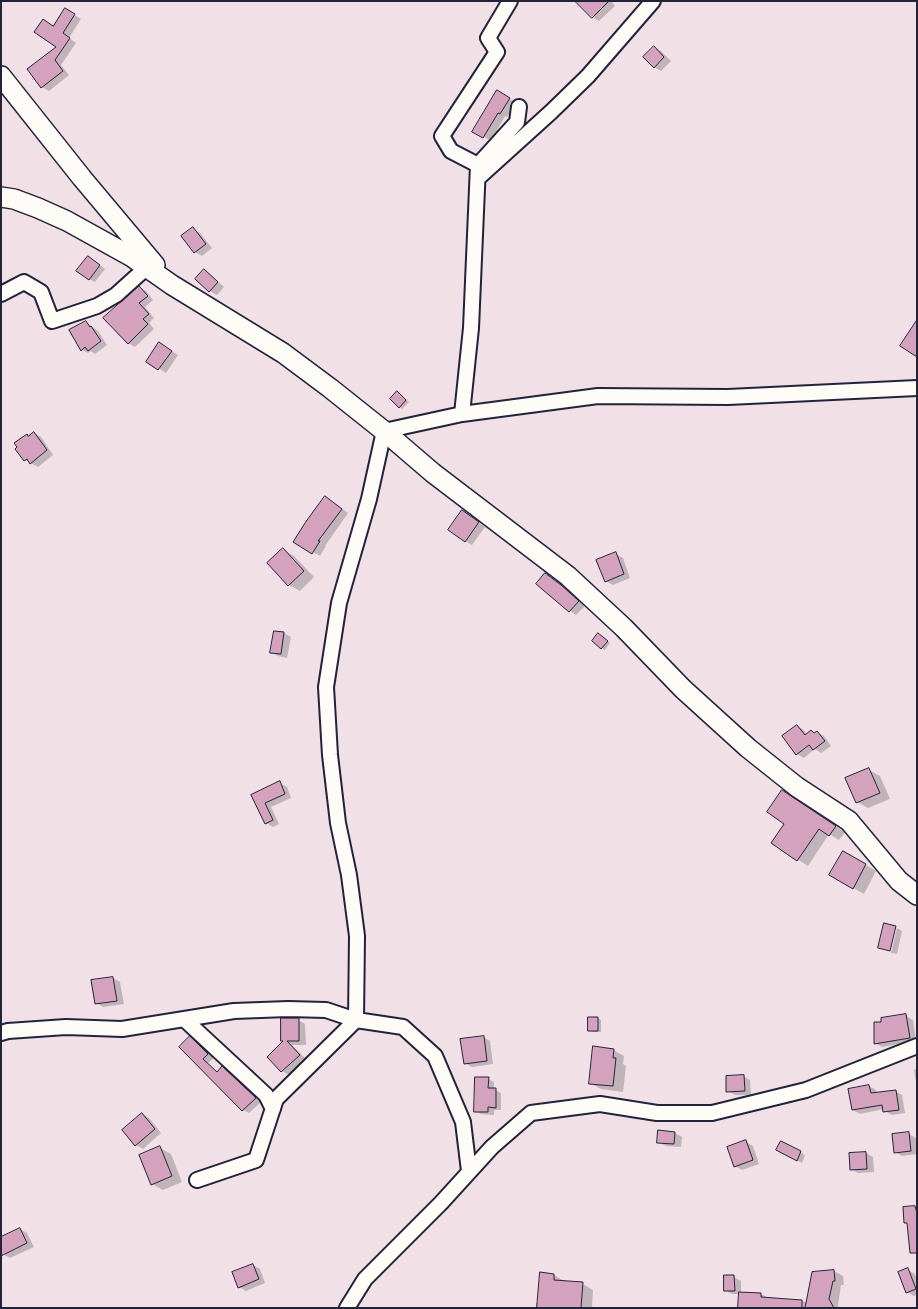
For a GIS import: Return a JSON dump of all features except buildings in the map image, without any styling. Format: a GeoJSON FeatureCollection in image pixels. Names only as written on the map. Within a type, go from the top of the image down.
{"type":"FeatureCollection","features":[{"type":"Feature","properties":{"kind":"street"},"geometry":{"type":"LineString","coordinates":[[478,172],[450,151],[442,136],[497,52],[488,38],[510,1]]}},
{"type":"Feature","properties":{"kind":"street"},"geometry":{"type":"LineString","coordinates":[[478,172],[551,112],[588,76],[653,1]]}},
{"type":"Feature","properties":{"kind":"street"},"geometry":{"type":"LineString","coordinates":[[1,76],[82,178],[172,285]]}},
{"type":"Feature","properties":{"kind":"street"},"geometry":{"type":"LineString","coordinates":[[462,414],[471,328],[478,172],[517,122],[519,107]]}},
{"type":"Feature","properties":{"kind":"street"},"geometry":{"type":"LineString","coordinates":[[1,197],[14,199],[67,221],[132,257],[172,285],[283,352],[384,430],[433,472],[568,576],[624,628],[683,689],[748,748],[797,787],[849,821],[899,882],[917,894]]}},
{"type":"Feature","properties":{"kind":"street"},"geometry":{"type":"LineString","coordinates":[[1,294],[24,282],[41,292],[52,321],[97,306],[116,296],[147,267]]}},
{"type":"Feature","properties":{"kind":"street"},"geometry":{"type":"LineString","coordinates":[[384,430],[462,414],[598,396],[728,397],[917,388]]}},
{"type":"Feature","properties":{"kind":"street"},"geometry":{"type":"LineString","coordinates":[[197,1180],[256,1160],[276,1099],[356,1020],[358,936],[349,875],[338,823],[330,756],[326,687],[339,603],[369,499],[384,430]]}},
{"type":"Feature","properties":{"kind":"street"},"geometry":{"type":"LineString","coordinates":[[1,1033],[66,1027],[122,1029],[234,1011],[288,1009],[326,1010],[356,1020],[402,1027],[435,1056],[463,1122],[469,1171]]}},
{"type":"Feature","properties":{"kind":"street"},"geometry":{"type":"LineString","coordinates":[[184,1019],[266,1096],[273,1109]]}},
{"type":"Feature","properties":{"kind":"street"},"geometry":{"type":"LineString","coordinates":[[347,1308],[365,1279],[441,1204],[492,1147],[531,1113],[600,1104],[657,1112],[712,1113],[806,1090],[917,1046]]}}]}
